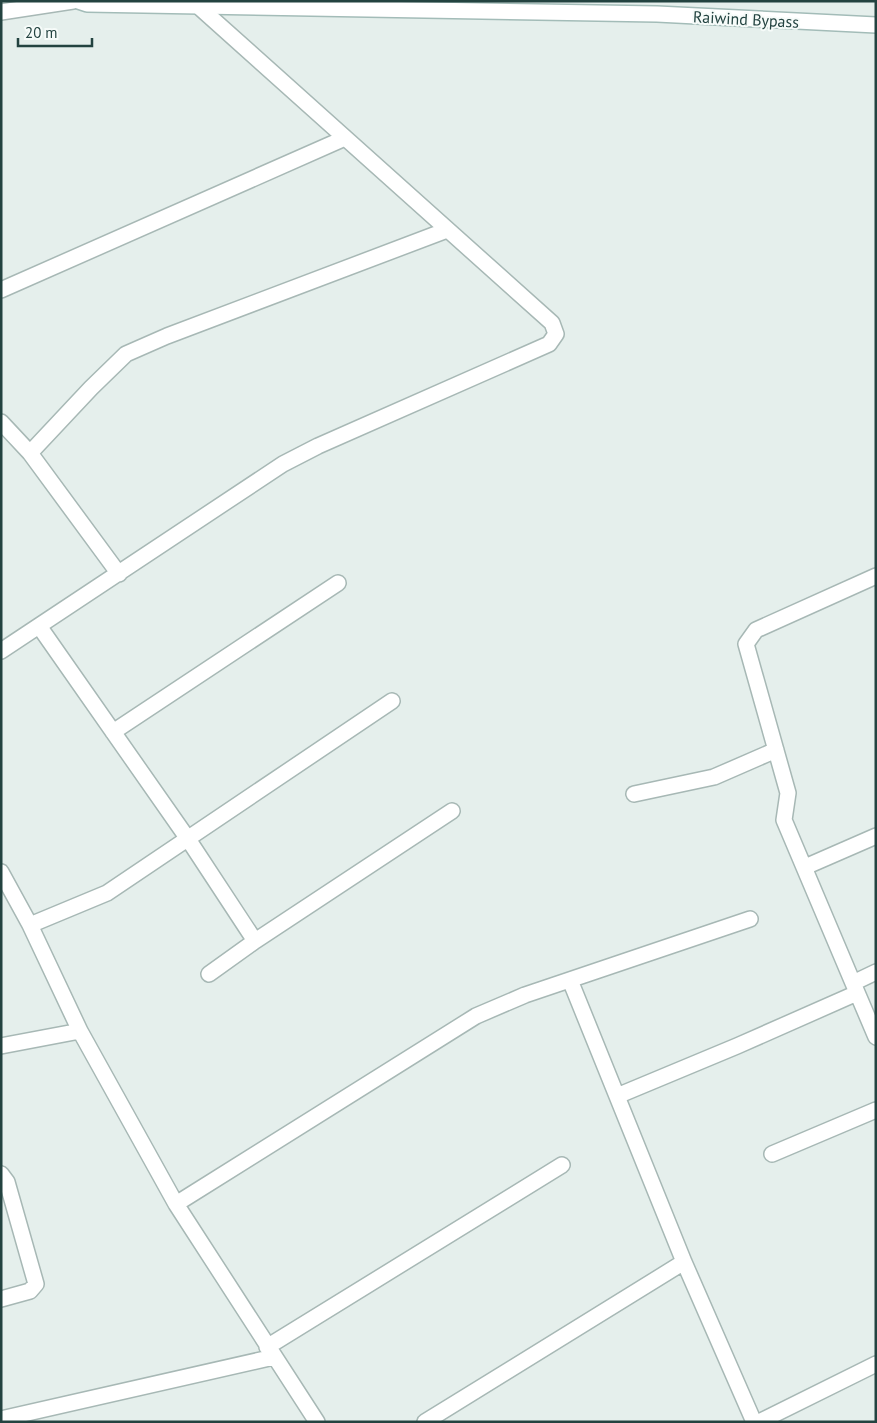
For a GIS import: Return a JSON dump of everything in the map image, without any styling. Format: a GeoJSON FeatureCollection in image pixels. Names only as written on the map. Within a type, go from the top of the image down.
{"type":"FeatureCollection","features":[{"type":"Feature","properties":{"kind":"street"},"geometry":{"type":"LineString","coordinates":[[1,12],[73,1]]}},
{"type":"Feature","properties":{"kind":"street","name":"Raiwind Bypass"},"geometry":{"type":"LineString","coordinates":[[78,1],[86,4],[657,14],[876,25]]}},
{"type":"Feature","properties":{"kind":"street"},"geometry":{"type":"LineString","coordinates":[[1,651],[283,464],[318,446],[548,344],[556,334],[552,323],[198,6]]}},
{"type":"Feature","properties":{"kind":"street"},"geometry":{"type":"LineString","coordinates":[[1,290],[345,138]]}},
{"type":"Feature","properties":{"kind":"street"},"geometry":{"type":"LineString","coordinates":[[30,453],[126,354],[167,336],[448,230]]}},
{"type":"Feature","properties":{"kind":"street"},"geometry":{"type":"LineString","coordinates":[[1,422],[30,453],[119,574]]}},
{"type":"Feature","properties":{"kind":"street"},"geometry":{"type":"LineString","coordinates":[[876,576],[756,630],[746,644],[788,793],[784,820],[876,1037]]}},
{"type":"Feature","properties":{"kind":"street"},"geometry":{"type":"LineString","coordinates":[[113,732],[338,583]]}},
{"type":"Feature","properties":{"kind":"street"},"geometry":{"type":"LineString","coordinates":[[39,626],[188,839],[255,941]]}},
{"type":"Feature","properties":{"kind":"street"},"geometry":{"type":"LineString","coordinates":[[30,925],[107,892],[392,701]]}},
{"type":"Feature","properties":{"kind":"street"},"geometry":{"type":"LineString","coordinates":[[634,794],[714,777],[776,750]]}},
{"type":"Feature","properties":{"kind":"street"},"geometry":{"type":"LineString","coordinates":[[209,974],[255,941],[452,810]]}},
{"type":"Feature","properties":{"kind":"street"},"geometry":{"type":"LineString","coordinates":[[805,868],[876,836]]}},
{"type":"Feature","properties":{"kind":"street"},"geometry":{"type":"LineString","coordinates":[[1,872],[30,925],[80,1030],[176,1204],[317,1422]]}},
{"type":"Feature","properties":{"kind":"street"},"geometry":{"type":"LineString","coordinates":[[176,1204],[476,1016],[525,995],[750,919]]}},
{"type":"Feature","properties":{"kind":"street"},"geometry":{"type":"LineString","coordinates":[[617,1096],[737,1046],[855,988],[876,972]]}},
{"type":"Feature","properties":{"kind":"street"},"geometry":{"type":"LineString","coordinates":[[570,980],[684,1262],[754,1422]]}},
{"type":"Feature","properties":{"kind":"street"},"geometry":{"type":"LineString","coordinates":[[1,1046],[80,1030]]}},
{"type":"Feature","properties":{"kind":"street"},"geometry":{"type":"LineString","coordinates":[[772,1154],[876,1110]]}},
{"type":"Feature","properties":{"kind":"street"},"geometry":{"type":"LineString","coordinates":[[1,1419],[271,1352],[562,1165]]}},
{"type":"Feature","properties":{"kind":"street"},"geometry":{"type":"LineString","coordinates":[[1,1174],[7,1182],[36,1284],[30,1290],[1,1299]]}},
{"type":"Feature","properties":{"kind":"street"},"geometry":{"type":"LineString","coordinates":[[425,1422],[684,1262]]}},
{"type":"Feature","properties":{"kind":"street"},"geometry":{"type":"LineString","coordinates":[[759,1422],[876,1364]]}}]}
